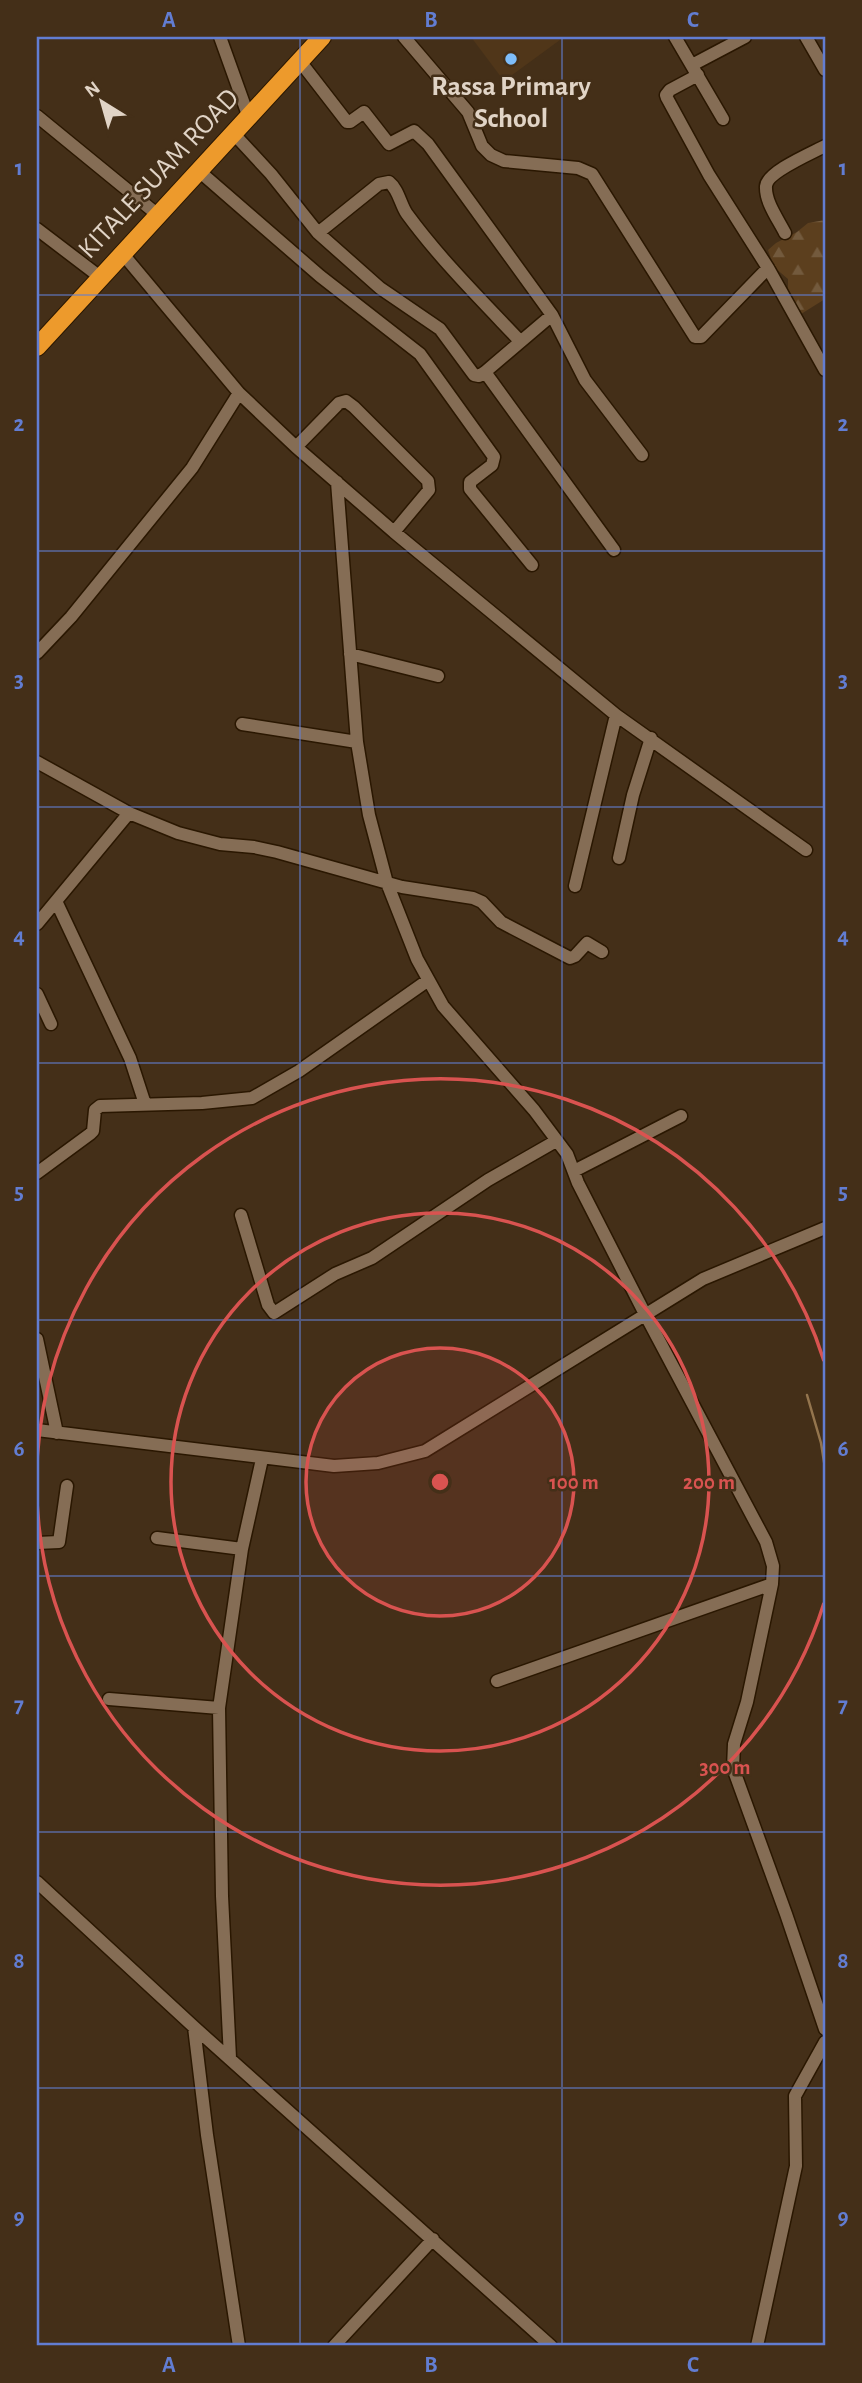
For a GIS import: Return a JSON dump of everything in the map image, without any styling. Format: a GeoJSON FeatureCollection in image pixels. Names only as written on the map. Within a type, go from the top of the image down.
{"type":"FeatureCollection","features":[{"type":"Feature","properties":{"kind":"highway","name":"KITALE SUAM ROAD"},"geometry":{"type":"LineString","coordinates":[[37,348],[322,37]]}},
{"type":"Feature","properties":{"kind":"street"},"geometry":{"type":"LineString","coordinates":[[220,37],[248,116]]}},
{"type":"Feature","properties":{"kind":"street"},"geometry":{"type":"LineString","coordinates":[[404,37],[468,112],[482,146],[491,155],[517,163],[578,169],[592,174],[695,337],[701,337],[768,268]]}},
{"type":"Feature","properties":{"kind":"street"},"geometry":{"type":"LineString","coordinates":[[675,37],[723,119]]}},
{"type":"Feature","properties":{"kind":"street"},"geometry":{"type":"LineString","coordinates":[[745,37],[695,70],[666,95],[709,175],[768,268],[825,370]]}},
{"type":"Feature","properties":{"kind":"street"},"geometry":{"type":"LineString","coordinates":[[806,37],[825,70]]}},
{"type":"Feature","properties":{"kind":"street"},"geometry":{"type":"LineString","coordinates":[[299,60],[347,121],[351,122],[364,112],[391,145],[411,132],[417,132],[484,219],[552,315],[586,380],[642,455]]}},
{"type":"Feature","properties":{"kind":"street"},"geometry":{"type":"LineString","coordinates":[[37,116],[158,215]]}},
{"type":"Feature","properties":{"kind":"street"},"geometry":{"type":"LineString","coordinates":[[234,134],[271,174],[318,233],[380,288],[440,329],[474,375],[479,376],[485,372],[519,340],[552,315]]}},
{"type":"Feature","properties":{"kind":"street"},"geometry":{"type":"LineString","coordinates":[[785,233],[768,200],[767,180],[776,172],[825,146]]}},
{"type":"Feature","properties":{"kind":"street"},"geometry":{"type":"LineString","coordinates":[[199,171],[320,276],[423,357],[494,457],[492,466],[470,482],[470,489],[532,565]]}},
{"type":"Feature","properties":{"kind":"street"},"geometry":{"type":"LineString","coordinates":[[318,233],[379,184],[389,182],[394,186],[405,212],[519,340]]}},
{"type":"Feature","properties":{"kind":"street"},"geometry":{"type":"LineString","coordinates":[[37,229],[100,277]]}},
{"type":"Feature","properties":{"kind":"street"},"geometry":{"type":"LineString","coordinates":[[122,253],[239,393],[296,447],[394,532],[616,715],[806,850]]}},
{"type":"Feature","properties":{"kind":"street"},"geometry":{"type":"LineString","coordinates":[[485,372],[614,550]]}},
{"type":"Feature","properties":{"kind":"street"},"geometry":{"type":"LineString","coordinates":[[37,653],[71,617],[192,468],[239,393]]}},
{"type":"Feature","properties":{"kind":"street"},"geometry":{"type":"LineString","coordinates":[[296,447],[338,403],[346,401],[354,407],[428,481],[429,490],[394,532]]}},
{"type":"Feature","properties":{"kind":"street"},"geometry":{"type":"LineString","coordinates":[[337,482],[357,742],[369,815],[387,883],[417,959],[443,1006],[534,1110],[567,1154],[645,1314],[766,1542],[773,1566],[772,1584],[747,1702],[734,1744],[733,1768],[825,2029]]}},
{"type":"Feature","properties":{"kind":"street"},"geometry":{"type":"LineString","coordinates":[[350,654],[438,676]]}},
{"type":"Feature","properties":{"kind":"street"},"geometry":{"type":"LineString","coordinates":[[575,886],[616,715]]}},
{"type":"Feature","properties":{"kind":"street"},"geometry":{"type":"LineString","coordinates":[[242,724],[357,742]]}},
{"type":"Feature","properties":{"kind":"street"},"geometry":{"type":"LineString","coordinates":[[619,858],[633,795],[651,738]]}},
{"type":"Feature","properties":{"kind":"street"},"geometry":{"type":"LineString","coordinates":[[37,762],[129,813],[188,836],[219,844],[277,852],[387,883],[473,898],[482,902],[501,922],[570,958],[587,943],[602,951]]}},
{"type":"Feature","properties":{"kind":"street"},"geometry":{"type":"LineString","coordinates":[[37,924],[129,813]]}},
{"type":"Feature","properties":{"kind":"street"},"geometry":{"type":"LineString","coordinates":[[56,901],[130,1058],[145,1104]]}},
{"type":"Feature","properties":{"kind":"street"},"geometry":{"type":"LineString","coordinates":[[37,1173],[90,1134],[97,1108],[107,1105],[202,1103],[252,1098],[299,1071],[427,981]]}},
{"type":"Feature","properties":{"kind":"street"},"geometry":{"type":"LineString","coordinates":[[37,995],[51,1024]]}},
{"type":"Feature","properties":{"kind":"street"},"geometry":{"type":"LineString","coordinates":[[574,1171],[681,1116]]}},
{"type":"Feature","properties":{"kind":"street"},"geometry":{"type":"LineString","coordinates":[[241,1215],[270,1311],[274,1313],[335,1274],[372,1258],[488,1180],[556,1141]]}},
{"type":"Feature","properties":{"kind":"street"},"geometry":{"type":"LineString","coordinates":[[37,1430],[334,1466],[378,1463],[425,1451],[470,1426],[704,1279],[825,1228]]}},
{"type":"Feature","properties":{"kind":"street"},"geometry":{"type":"LineString","coordinates":[[37,1339],[57,1433]]}},
{"type":"Feature","properties":{"kind":"street"},"geometry":{"type":"LineString","coordinates":[[230,2058],[222,1896],[219,1708],[242,1549],[262,1459]]}},
{"type":"Feature","properties":{"kind":"street"},"geometry":{"type":"LineString","coordinates":[[37,1543],[59,1542],[67,1486]]}},
{"type":"Feature","properties":{"kind":"street"},"geometry":{"type":"LineString","coordinates":[[158,1538],[242,1549]]}},
{"type":"Feature","properties":{"kind":"street"},"geometry":{"type":"LineString","coordinates":[[498,1682],[772,1584]]}},
{"type":"Feature","properties":{"kind":"street"},"geometry":{"type":"LineString","coordinates":[[109,1699],[219,1708]]}},
{"type":"Feature","properties":{"kind":"street"},"geometry":{"type":"LineString","coordinates":[[37,1882],[194,2027],[551,2346]]}},
{"type":"Feature","properties":{"kind":"street"},"geometry":{"type":"LineString","coordinates":[[194,2027],[239,2346]]}},
{"type":"Feature","properties":{"kind":"street"},"geometry":{"type":"LineString","coordinates":[[757,2346],[796,2166],[795,2096],[825,2042]]}},
{"type":"Feature","properties":{"kind":"street"},"geometry":{"type":"LineString","coordinates":[[334,2346],[433,2239]]}},
{"type":"Feature","properties":{"kind":"shaded area","name":"Rassa Primary School"},"geometry":{"type":"Polygon","coordinates":[[[471,37],[564,37],[504,81],[471,37]]]}},
{"type":"Feature","properties":{"kind":"green space"},"geometry":{"type":"Polygon","coordinates":[[[825,220],[825,299],[801,314],[788,295],[788,279],[774,267],[768,250],[808,223],[825,220]]]}},
{"type":"Feature","properties":{"kind":"waterway"},"geometry":{"type":"LineString","coordinates":[[807,1395],[821,1443],[825,1468]]}},
{"type":"Feature","properties":{"kind":"place","name":"Rassa Primary School"},"geometry":{"type":"Point","coordinates":[511,59]}}]}
